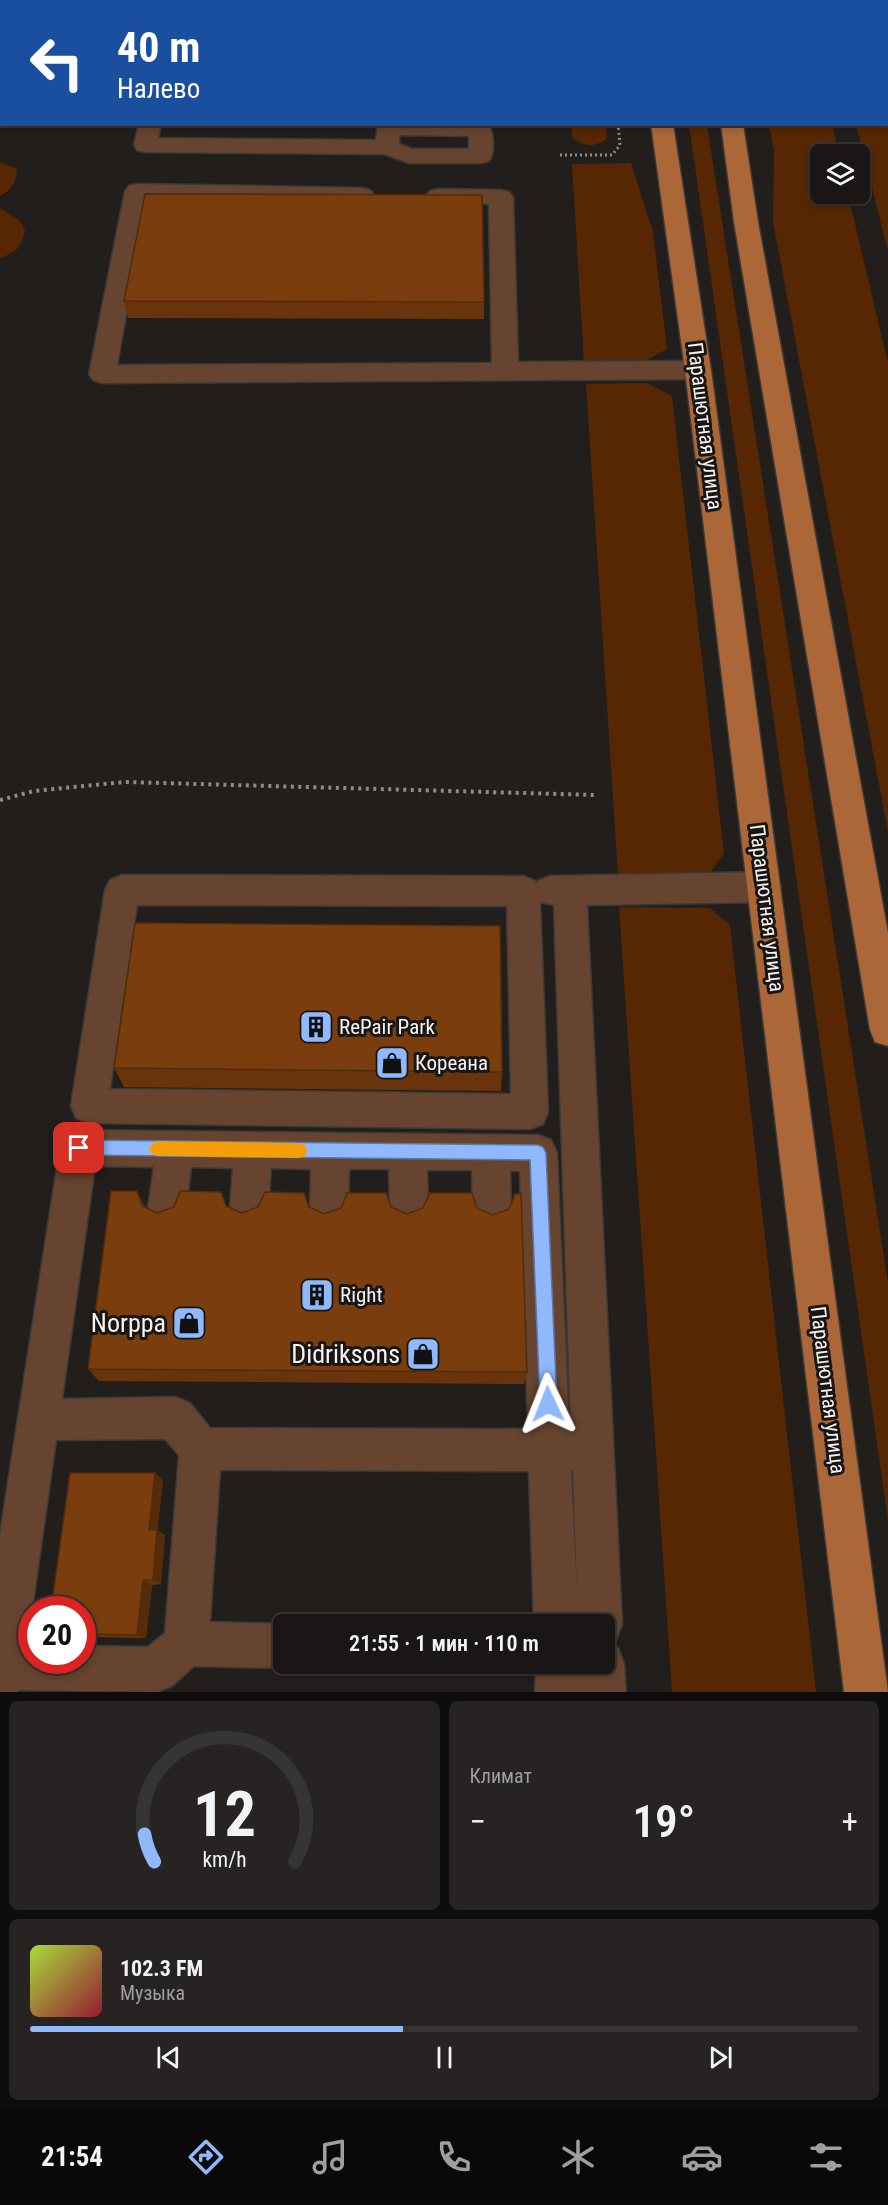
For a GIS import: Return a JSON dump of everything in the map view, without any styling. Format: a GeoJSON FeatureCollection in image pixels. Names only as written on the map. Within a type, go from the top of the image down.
{"type":"FeatureCollection","features":[{"type":"Feature","properties":{"kind":"main road","name":"Парашютная улица"},"geometry":{"type":"LineString","coordinates":[[663,126],[698,370],[867,1692]]}},
{"type":"Feature","properties":{"kind":"main road"},"geometry":{"type":"LineString","coordinates":[[732,126],[750,245],[888,1030]]}},
{"type":"Feature","properties":{"kind":"lane"},"geometry":{"type":"LineString","coordinates":[[150,126],[145,145],[388,133]]}},
{"type":"Feature","properties":{"kind":"lane"},"geometry":{"type":"LineString","coordinates":[[384,195],[137,191],[102,374],[698,370]]}},
{"type":"Feature","properties":{"kind":"lane"},"geometry":{"type":"LineString","coordinates":[[419,196],[501,197],[505,372]]}},
{"type":"Feature","properties":{"kind":"lane"},"geometry":{"type":"LineString","coordinates":[[523,891],[530,1112],[88,1106],[122,890],[570,891],[764,887]]}},
{"type":"Feature","properties":{"kind":"lane"},"geometry":{"type":"LineString","coordinates":[[570,891],[600,1614]]}},
{"type":"Feature","properties":{"kind":"lane"},"geometry":{"type":"LineString","coordinates":[[273,1646],[186,1644],[156,1670],[1,1673],[79,1148],[538,1153],[556,1614]]}},
{"type":"Feature","properties":{"kind":"lane"},"geometry":{"type":"LineString","coordinates":[[167,1208],[175,1149]]}},
{"type":"Feature","properties":{"kind":"lane"},"geometry":{"type":"LineString","coordinates":[[249,1208],[253,1150]]}},
{"type":"Feature","properties":{"kind":"lane"},"geometry":{"type":"LineString","coordinates":[[329,1209],[330,1151]]}},
{"type":"Feature","properties":{"kind":"lane"},"geometry":{"type":"LineString","coordinates":[[408,1151],[409,1209]]}},
{"type":"Feature","properties":{"kind":"lane"},"geometry":{"type":"LineString","coordinates":[[490,1152],[492,1210]]}},
{"type":"Feature","properties":{"kind":"lane"},"geometry":{"type":"LineString","coordinates":[[38,1420],[175,1418],[201,1449],[186,1644]]}},
{"type":"Feature","properties":{"kind":"lane"},"geometry":{"type":"LineString","coordinates":[[201,1449],[593,1450]]}},
{"type":"Feature","properties":{"kind":"lane"},"geometry":{"type":"LineString","coordinates":[[558,1674],[558,1692]]}},
{"type":"Feature","properties":{"kind":"lane"},"geometry":{"type":"LineString","coordinates":[[602,1674],[603,1692]]}},
{"type":"Feature","properties":{"kind":"path"},"geometry":{"type":"LineString","coordinates":[[560,155],[612,155],[620,145],[618,126]]}},
{"type":"Feature","properties":{"kind":"path"},"geometry":{"type":"LineString","coordinates":[[0,800],[34,790],[125,782],[595,795]]}},
{"type":"Feature","properties":{"kind":"shaded area"},"geometry":{"type":"Polygon","coordinates":[[[572,126],[606,126],[607,138],[594,145],[580,143],[572,137],[572,126]]]}},
{"type":"Feature","properties":{"kind":"shaded area"},"geometry":{"type":"Polygon","coordinates":[[[689,126],[707,126],[888,1283],[888,1521],[689,126]]]}},
{"type":"Feature","properties":{"kind":"shaded area"},"geometry":{"type":"Polygon","coordinates":[[[769,126],[832,126],[837,144],[810,144],[810,204],[850,204],[888,363],[888,832],[773,222],[774,151],[769,126]]]}},
{"type":"Feature","properties":{"kind":"shaded area"},"geometry":{"type":"Polygon","coordinates":[[[856,126],[888,126],[888,251],[870,180],[870,144],[861,144],[856,126]]]}},
{"type":"Feature","properties":{"kind":"shaded area"},"geometry":{"type":"Polygon","coordinates":[[[0,162],[17,169],[13,186],[0,196],[0,162]]]}},
{"type":"Feature","properties":{"kind":"shaded area"},"geometry":{"type":"Polygon","coordinates":[[[631,163],[653,232],[667,349],[645,361],[584,363],[572,164],[631,163]]]}},
{"type":"Feature","properties":{"kind":"shaded area"},"geometry":{"type":"Polygon","coordinates":[[[0,208],[20,221],[25,230],[17,249],[0,258],[0,208]]]}},
{"type":"Feature","properties":{"kind":"shaded area"},"geometry":{"type":"Polygon","coordinates":[[[647,383],[672,396],[724,853],[709,874],[618,875],[586,384],[647,383]]]}},
{"type":"Feature","properties":{"kind":"shaded area"},"geometry":{"type":"Polygon","coordinates":[[[619,907],[710,908],[730,925],[816,1692],[672,1692],[619,907]]]}},
{"type":"Feature","properties":{"kind":"building"},"geometry":{"type":"Polygon","coordinates":[[[145,194],[482,195],[484,302],[124,301],[145,194]]]}},
{"type":"Feature","properties":{"kind":"building","name":"RePair Park"},"geometry":{"type":"Polygon","coordinates":[[[135,923],[500,926],[502,1072],[114,1068],[135,923]]]}},
{"type":"Feature","properties":{"kind":"building","name":"Right"},"geometry":{"type":"Polygon","coordinates":[[[111,1191],[137,1191],[142,1206],[157,1213],[174,1207],[180,1191],[221,1192],[226,1206],[242,1213],[258,1207],[265,1192],[304,1193],[309,1207],[324,1214],[341,1208],[347,1193],[386,1193],[391,1207],[407,1214],[423,1208],[430,1193],[472,1193],[477,1208],[493,1215],[509,1209],[515,1194],[521,1194],[527,1372],[88,1369],[111,1191]]]}},
{"type":"Feature","properties":{"kind":"building"},"geometry":{"type":"Polygon","coordinates":[[[70,1473],[155,1473],[149,1530],[157,1530],[153,1580],[143,1580],[137,1635],[96,1634],[96,1596],[53,1596],[70,1473]]]}},
{"type":"Feature","properties":{"kind":"slow traffic"},"geometry":{"type":"LineString","coordinates":[[157,1149],[299,1150]]}},
{"type":"Feature","properties":{"kind":"place","name":"RePair Park"},"geometry":{"type":"Point","coordinates":[316,1027]}},
{"type":"Feature","properties":{"kind":"place","name":"Кореана"},"geometry":{"type":"Point","coordinates":[392,1063]}},
{"type":"Feature","properties":{"kind":"place","name":"Right"},"geometry":{"type":"Point","coordinates":[317,1295]}},
{"type":"Feature","properties":{"kind":"place","name":"Norppa"},"geometry":{"type":"Point","coordinates":[189,1323]}},
{"type":"Feature","properties":{"kind":"place","name":"Didriksons"},"geometry":{"type":"Point","coordinates":[423,1354]}},
{"type":"Feature","properties":{"kind":"route"},"geometry":{"type":"LineString","coordinates":[[79,1148],[538,1153],[548,1404]]}}]}
